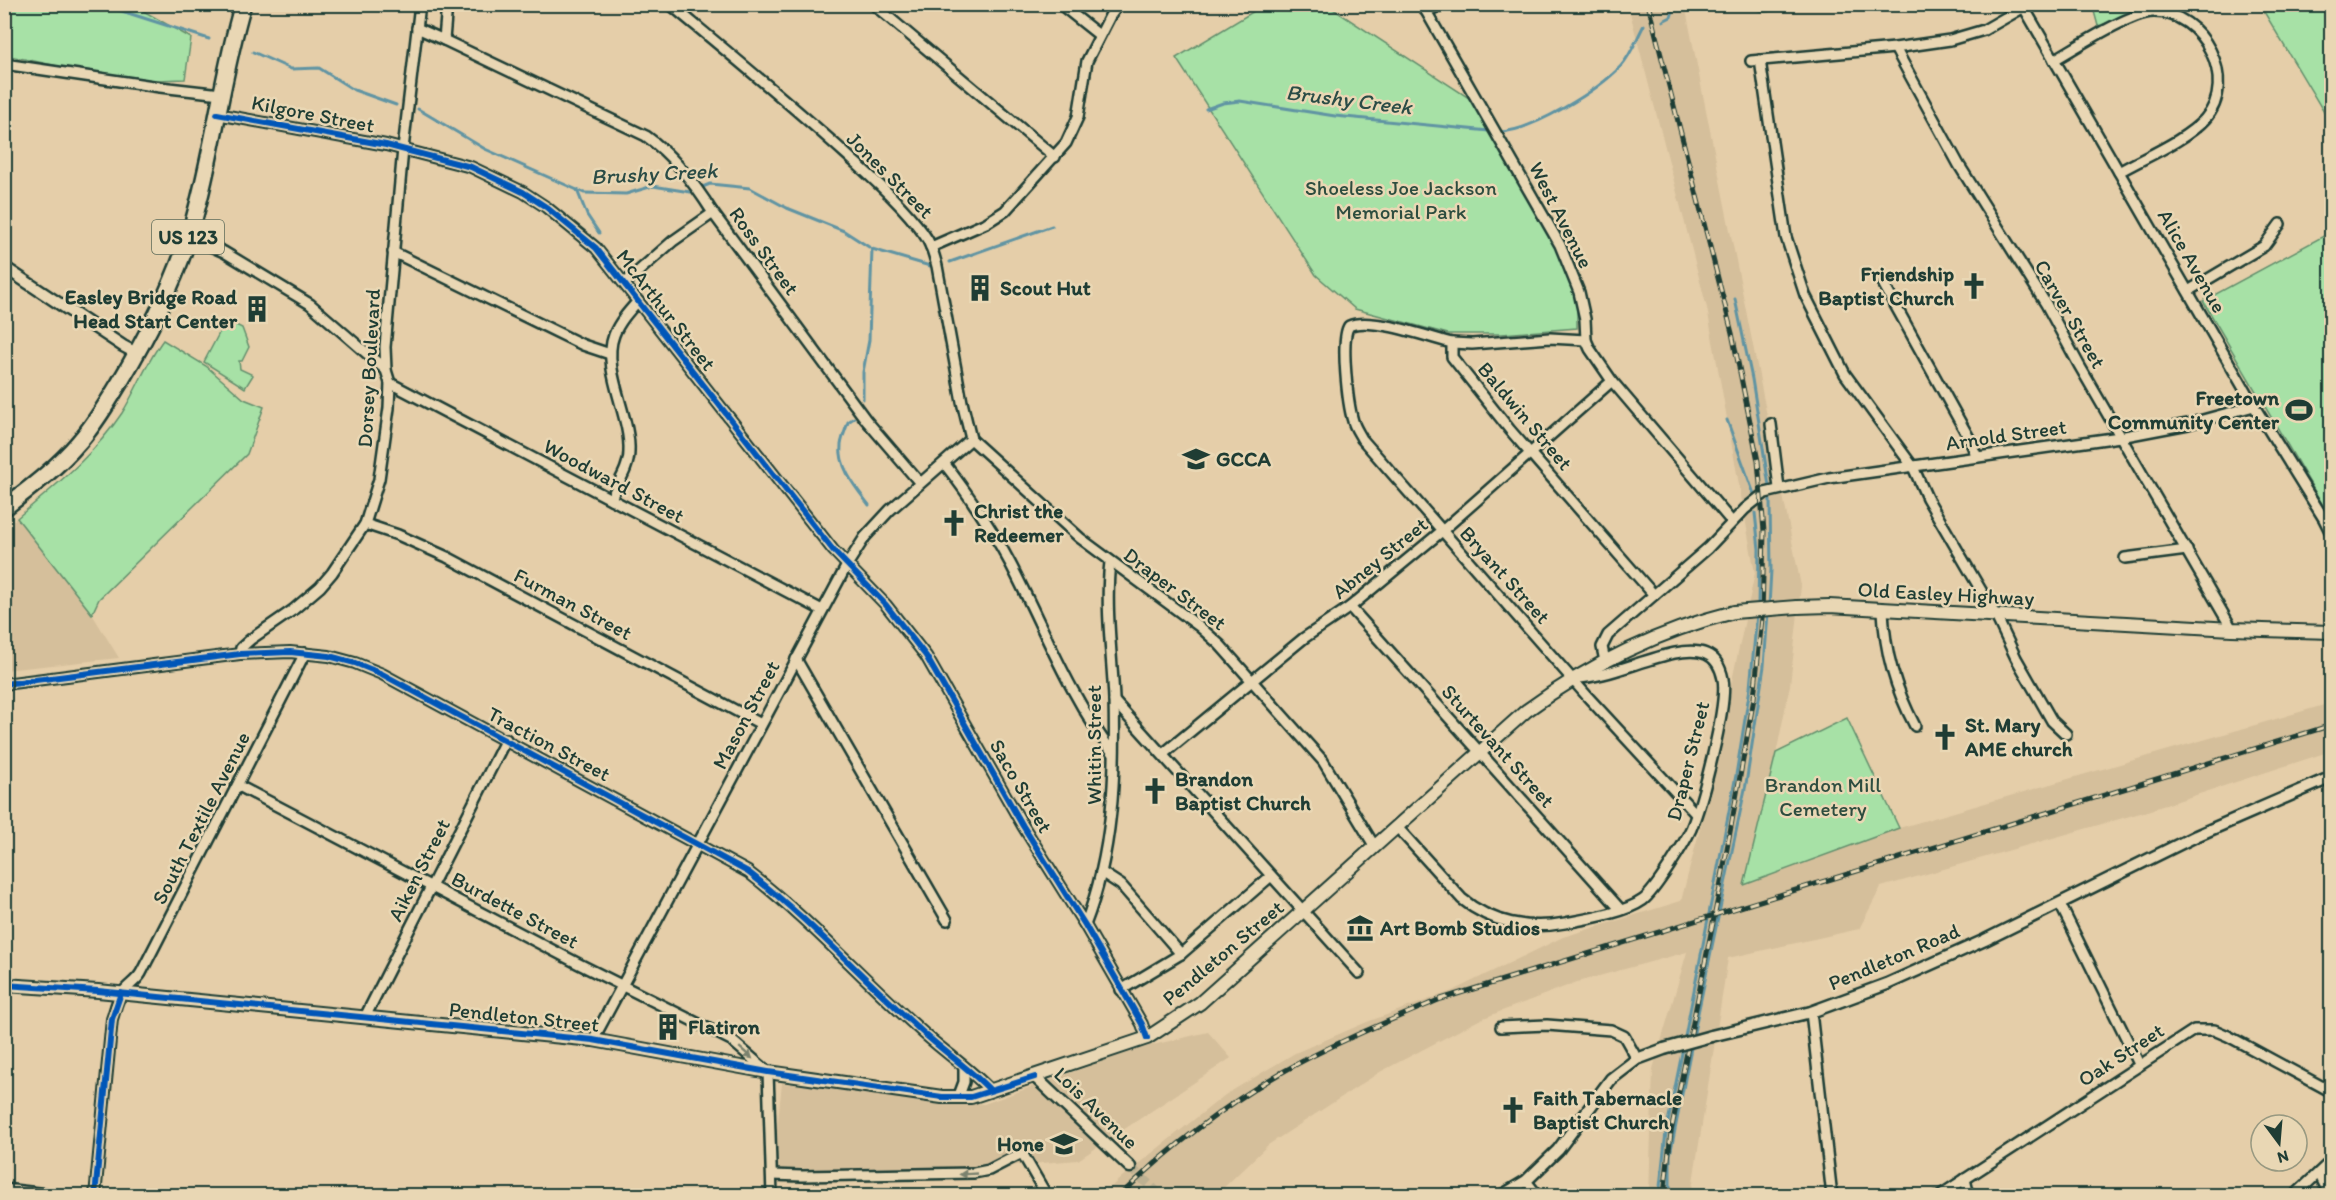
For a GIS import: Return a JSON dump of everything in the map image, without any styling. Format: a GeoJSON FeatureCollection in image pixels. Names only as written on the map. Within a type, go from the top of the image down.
{"type":"FeatureCollection","features":[{"type":"Feature","properties":{"kind":"highway","name":"US 123"},"geometry":{"type":"LineString","coordinates":[[4,508],[54,468],[80,442],[105,407],[136,353],[167,291],[188,236],[202,189],[221,94],[243,4]]}},
{"type":"Feature","properties":{"kind":"main road","name":"Old Easley Highway"},"geometry":{"type":"LineString","coordinates":[[1572,678],[1651,639],[1706,619],[1734,612],[1797,607],[1829,606],[1883,611],[2331,632]]}},
{"type":"Feature","properties":{"kind":"main road","name":"Pendleton Street"},"geometry":{"type":"LineString","coordinates":[[4,985],[121,993],[593,1040],[768,1072],[942,1097],[971,1096],[1035,1077],[1146,1038],[1200,1003],[1526,711],[1572,678]]}},
{"type":"Feature","properties":{"kind":"street","name":"Dorsey Boulevard"},"geometry":{"type":"LineString","coordinates":[[240,654],[241,648],[250,639],[293,610],[320,588],[338,566],[365,524],[379,479],[387,429],[390,383],[386,370],[385,347],[393,252],[420,4]]}},
{"type":"Feature","properties":{"kind":"street"},"geometry":{"type":"LineString","coordinates":[[417,28],[444,40],[447,4]]}},
{"type":"Feature","properties":{"kind":"street","name":"Jones Street"},"geometry":{"type":"LineString","coordinates":[[670,4],[799,111],[909,215],[932,247],[971,439]]}},
{"type":"Feature","properties":{"kind":"street"},"geometry":{"type":"LineString","coordinates":[[873,4],[1054,157]]}},
{"type":"Feature","properties":{"kind":"street"},"geometry":{"type":"LineString","coordinates":[[1060,4],[1100,35]]}},
{"type":"Feature","properties":{"kind":"street"},"geometry":{"type":"LineString","coordinates":[[932,247],[986,223],[1005,211],[1066,143],[1076,126],[1087,61],[1110,16],[1119,4]]}},
{"type":"Feature","properties":{"kind":"street"},"geometry":{"type":"LineString","coordinates":[[1424,8],[1446,4]]}},
{"type":"Feature","properties":{"kind":"street"},"geometry":{"type":"LineString","coordinates":[[2023,6],[2000,22],[1967,36],[1895,48],[1756,61],[1786,237],[1804,295],[1845,374],[1913,467],[1927,498],[1996,616],[2016,658],[2052,721],[2067,734]]}},
{"type":"Feature","properties":{"kind":"street","name":"Alice Avenue"},"geometry":{"type":"LineString","coordinates":[[2023,6],[2254,406],[2324,519],[2331,535]]}},
{"type":"Feature","properties":{"kind":"street","name":"West Avenue"},"geometry":{"type":"LineString","coordinates":[[1424,8],[1560,244],[1579,292],[1585,319],[1586,340],[1612,381],[1732,522]]}},
{"type":"Feature","properties":{"kind":"street"},"geometry":{"type":"LineString","coordinates":[[2054,60],[2135,16],[2154,12],[2167,13],[2188,23],[2208,46],[2218,74],[2219,86],[2212,108],[2205,118],[2186,134],[2119,172]]}},
{"type":"Feature","properties":{"kind":"street","name":"Ross Street"},"geometry":{"type":"LineString","coordinates":[[444,40],[646,136],[668,153],[696,187],[866,420],[920,483]]}},
{"type":"Feature","properties":{"kind":"street","name":"Carver Street"},"geometry":{"type":"LineString","coordinates":[[1895,48],[1959,165],[2046,304],[2120,437],[2232,629]]}},
{"type":"Feature","properties":{"kind":"street"},"geometry":{"type":"LineString","coordinates":[[4,64],[221,94]]}},
{"type":"Feature","properties":{"kind":"street","name":"Kilgore Street"},"geometry":{"type":"LineString","coordinates":[[217,114],[403,149]]}},
{"type":"Feature","properties":{"kind":"street","name":"McArthur Street"},"geometry":{"type":"LineString","coordinates":[[403,149],[471,167],[524,192],[585,236],[832,550],[847,565]]}},
{"type":"Feature","properties":{"kind":"street"},"geometry":{"type":"LineString","coordinates":[[625,284],[673,241],[713,213]]}},
{"type":"Feature","properties":{"kind":"street"},"geometry":{"type":"LineString","coordinates":[[2188,291],[2264,246],[2280,224]]}},
{"type":"Feature","properties":{"kind":"street"},"geometry":{"type":"LineString","coordinates":[[188,236],[224,252],[287,289],[321,313],[386,370]]}},
{"type":"Feature","properties":{"kind":"street"},"geometry":{"type":"LineString","coordinates":[[393,252],[583,345],[610,354]]}},
{"type":"Feature","properties":{"kind":"street"},"geometry":{"type":"LineString","coordinates":[[4,267],[136,353]]}},
{"type":"Feature","properties":{"kind":"street"},"geometry":{"type":"LineString","coordinates":[[1884,285],[1970,438],[1977,457]]}},
{"type":"Feature","properties":{"kind":"street"},"geometry":{"type":"LineString","coordinates":[[611,499],[625,471],[629,453],[628,435],[610,354],[614,335],[638,301]]}},
{"type":"Feature","properties":{"kind":"street","name":"Bryant Street"},"geometry":{"type":"LineString","coordinates":[[1452,343],[1373,323],[1353,324],[1345,333],[1350,410],[1356,428],[1374,454],[1695,813]]}},
{"type":"Feature","properties":{"kind":"street"},"geometry":{"type":"LineString","coordinates":[[1452,343],[1472,344],[1550,338],[1586,340]]}},
{"type":"Feature","properties":{"kind":"street","name":"Baldwin Street"},"geometry":{"type":"LineString","coordinates":[[1452,343],[1452,357],[1509,430],[1654,595]]}},
{"type":"Feature","properties":{"kind":"street","name":"Abney Street"},"geometry":{"type":"LineString","coordinates":[[1163,754],[1304,638],[1350,607],[1442,531],[1612,381]]}},
{"type":"Feature","properties":{"kind":"street","name":"Woodward Street"},"geometry":{"type":"LineString","coordinates":[[390,383],[822,610]]}},
{"type":"Feature","properties":{"kind":"street","name":"Arnold Street"},"geometry":{"type":"LineString","coordinates":[[1605,661],[1603,642],[1708,548],[1762,495],[1779,488],[1829,478],[2120,437],[2188,424],[2254,406]]}},
{"type":"Feature","properties":{"kind":"street"},"geometry":{"type":"LineString","coordinates":[[1771,424],[1779,488]]}},
{"type":"Feature","properties":{"kind":"street","name":"Mason Street"},"geometry":{"type":"LineString","coordinates":[[593,1040],[847,565],[878,522],[971,439]]}},
{"type":"Feature","properties":{"kind":"street","name":"Draper Street"},"geometry":{"type":"LineString","coordinates":[[971,439],[1051,513],[1110,562],[1147,586],[1200,627],[1323,761],[1375,847]]}},
{"type":"Feature","properties":{"kind":"street"},"geometry":{"type":"LineString","coordinates":[[944,463],[987,522],[1010,561],[1065,674],[1101,737],[1113,753]]}},
{"type":"Feature","properties":{"kind":"street","name":"Furman Street"},"geometry":{"type":"LineString","coordinates":[[365,524],[398,535],[447,557],[761,724]]}},
{"type":"Feature","properties":{"kind":"street"},"geometry":{"type":"LineString","coordinates":[[2125,558],[2187,550]]}},
{"type":"Feature","properties":{"kind":"street","name":"Whitin Street"},"geometry":{"type":"LineString","coordinates":[[1085,925],[1101,872],[1112,814],[1114,701],[1108,584],[1110,562]]}},
{"type":"Feature","properties":{"kind":"street","name":"Saco Street"},"geometry":{"type":"LineString","coordinates":[[847,565],[886,605],[926,656],[1023,826],[1085,925],[1142,1024],[1146,1038]]}},
{"type":"Feature","properties":{"kind":"street","name":"Sturtevant Street"},"geometry":{"type":"LineString","coordinates":[[1350,607],[1620,909]]}},
{"type":"Feature","properties":{"kind":"street"},"geometry":{"type":"LineString","coordinates":[[1883,611],[1885,640],[1899,694],[1915,726]]}},
{"type":"Feature","properties":{"kind":"street","name":"Draper Street"},"geometry":{"type":"LineString","coordinates":[[1397,827],[1462,899],[1474,909],[1506,922],[1542,926],[1583,919],[1642,901],[1653,889],[1690,832],[1710,763],[1722,702],[1723,679],[1714,658],[1708,654],[1689,650],[1589,679],[1572,678]]}},
{"type":"Feature","properties":{"kind":"street","name":"Traction Street"},"geometry":{"type":"LineString","coordinates":[[4,684],[240,654],[290,652],[329,656],[382,674],[698,843],[747,872],[774,892],[917,1028],[979,1078],[990,1090]]}},
{"type":"Feature","properties":{"kind":"street","name":"South Textile Avenue"},"geometry":{"type":"LineString","coordinates":[[121,993],[136,981],[141,973],[239,786],[305,653]]}},
{"type":"Feature","properties":{"kind":"street"},"geometry":{"type":"LineString","coordinates":[[796,659],[947,920]]}},
{"type":"Feature","properties":{"kind":"street"},"geometry":{"type":"LineString","coordinates":[[1114,701],[1359,973]]}},
{"type":"Feature","properties":{"kind":"street","name":"Aiken Street"},"geometry":{"type":"LineString","coordinates":[[365,1017],[506,739]]}},
{"type":"Feature","properties":{"kind":"street","name":"Pendleton Road"},"geometry":{"type":"LineString","coordinates":[[1501,1196],[1526,1181],[1558,1150],[1611,1079],[1638,1059],[1711,1036],[1811,1012],[1887,984],[2060,904],[2196,836],[2331,777]]}},
{"type":"Feature","properties":{"kind":"street","name":"Burdette Street"},"geometry":{"type":"LineString","coordinates":[[239,786],[579,964],[731,1040],[768,1072]]}},
{"type":"Feature","properties":{"kind":"street"},"geometry":{"type":"LineString","coordinates":[[1101,872],[1121,885],[1181,954]]}},
{"type":"Feature","properties":{"kind":"street"},"geometry":{"type":"LineString","coordinates":[[1121,990],[1181,954],[1271,876]]}},
{"type":"Feature","properties":{"kind":"street"},"geometry":{"type":"LineString","coordinates":[[2060,904],[2139,1064]]}},
{"type":"Feature","properties":{"kind":"street"},"geometry":{"type":"LineString","coordinates":[[95,1196],[112,1018],[121,993]]}},
{"type":"Feature","properties":{"kind":"street"},"geometry":{"type":"LineString","coordinates":[[1811,1012],[1832,1196]]}},
{"type":"Feature","properties":{"kind":"street"},"geometry":{"type":"LineString","coordinates":[[1501,1027],[1547,1025],[1611,1030],[1624,1036],[1638,1059]]}},
{"type":"Feature","properties":{"kind":"street","name":"Oak Street"},"geometry":{"type":"LineString","coordinates":[[1939,1196],[2190,1032],[2206,1029],[2228,1036],[2331,1092]]}},
{"type":"Feature","properties":{"kind":"street"},"geometry":{"type":"LineString","coordinates":[[957,1098],[964,1082],[964,1068]]}},
{"type":"Feature","properties":{"kind":"street"},"geometry":{"type":"LineString","coordinates":[[768,1072],[772,1196]]}},
{"type":"Feature","properties":{"kind":"street","name":"Lois Avenue"},"geometry":{"type":"LineString","coordinates":[[1035,1077],[1130,1167]]}},
{"type":"Feature","properties":{"kind":"street"},"geometry":{"type":"LineString","coordinates":[[772,1175],[974,1173],[988,1170],[1022,1153],[1047,1196]]}},
{"type":"Feature","properties":{"kind":"street"},"geometry":{"type":"LineString","coordinates":[[2294,1196],[2331,1160]]}},
{"type":"Feature","properties":{"kind":"street"},"geometry":{"type":"LineString","coordinates":[[2319,1173],[2330,1196]]}},
{"type":"Feature","properties":{"kind":"street"},"geometry":{"type":"LineString","coordinates":[[1965,1179],[1969,1196]]}},
{"type":"Feature","properties":{"kind":"street"},"geometry":{"type":"LineString","coordinates":[[1526,1181],[1538,1196]]}},
{"type":"Feature","properties":{"kind":"street"},"geometry":{"type":"LineString","coordinates":[[4,1189],[65,1196]]}},
{"type":"Feature","properties":{"kind":"shaded area"},"geometry":{"type":"Polygon","coordinates":[[[1628,5],[1685,5],[1801,586],[1790,685],[1773,769],[1744,884],[1899,828],[2331,703],[2331,751],[2144,812],[1881,887],[1859,929],[1728,958],[1691,1195],[1649,1195],[1653,1069],[1687,952],[1577,982],[1481,1019],[1380,1072],[1268,1145],[1216,1195],[1101,1196],[1225,1095],[1295,1053],[1367,1022],[1452,991],[1563,937],[1681,901],[1702,821],[1755,573],[1707,308],[1628,5]]]}},
{"type":"Feature","properties":{"kind":"shaded area"},"geometry":{"type":"Polygon","coordinates":[[[17,518],[92,614],[119,658],[5,670],[5,527],[17,518]]]}},
{"type":"Feature","properties":{"kind":"shaded area"},"geometry":{"type":"Polygon","coordinates":[[[1208,1032],[1231,1058],[1078,1160],[936,1172],[773,1168],[782,1083],[984,1104],[1140,1048],[1208,1032]]]}},
{"type":"Feature","properties":{"kind":"green space"},"geometry":{"type":"Polygon","coordinates":[[[2092,4],[2160,5],[2098,26],[2092,4]]]}},
{"type":"Feature","properties":{"kind":"green space"},"geometry":{"type":"Polygon","coordinates":[[[5,5],[133,5],[191,38],[185,79],[129,81],[5,55],[5,5]]]}},
{"type":"Feature","properties":{"kind":"green space","name":"Shoeless Joe Jackson Memorial Park"},"geometry":{"type":"Polygon","coordinates":[[[1264,5],[1327,5],[1469,98],[1504,153],[1554,242],[1567,271],[1577,304],[1577,328],[1502,334],[1448,334],[1355,309],[1316,275],[1176,58],[1264,5]]]}},
{"type":"Feature","properties":{"kind":"green space"},"geometry":{"type":"Polygon","coordinates":[[[1740,5],[1817,5],[1765,12],[1740,5]]]}},
{"type":"Feature","properties":{"kind":"green space"},"geometry":{"type":"Polygon","coordinates":[[[2260,5],[2331,5],[2331,124],[2260,5]]]}},
{"type":"Feature","properties":{"kind":"green space","name":"Freetown Community Center"},"geometry":{"type":"Polygon","coordinates":[[[2331,232],[2331,519],[2203,301],[2331,232]]]}},
{"type":"Feature","properties":{"kind":"green space"},"geometry":{"type":"Polygon","coordinates":[[[226,320],[242,328],[249,347],[242,361],[239,361],[240,369],[253,375],[245,388],[204,362],[226,320]]]}},
{"type":"Feature","properties":{"kind":"green space"},"geometry":{"type":"Polygon","coordinates":[[[163,340],[206,366],[244,399],[264,407],[247,454],[99,599],[92,614],[17,518],[46,494],[99,443],[122,413],[163,340]]]}},
{"type":"Feature","properties":{"kind":"green space","name":"Brandon Mill Cemetery"},"geometry":{"type":"Polygon","coordinates":[[[1847,718],[1899,828],[1744,885],[1776,753],[1847,718]]]}},
{"type":"Feature","properties":{"kind":"waterway","name":"Brushy Creek"},"geometry":{"type":"LineString","coordinates":[[100,4],[209,39]]}},
{"type":"Feature","properties":{"kind":"waterway","name":"Brushy Creek"},"geometry":{"type":"LineString","coordinates":[[1663,21],[1671,17],[1675,4]]}},
{"type":"Feature","properties":{"kind":"waterway","name":"Brushy Creek"},"geometry":{"type":"LineString","coordinates":[[1498,132],[1512,130],[1546,117],[1564,108],[1611,76],[1625,62],[1644,25]]}},
{"type":"Feature","properties":{"kind":"waterway","name":"Brushy Creek"},"geometry":{"type":"LineString","coordinates":[[253,52],[291,69],[319,68],[354,90],[396,105]]}},
{"type":"Feature","properties":{"kind":"waterway","name":"Brushy Creek"},"geometry":{"type":"LineString","coordinates":[[1206,109],[1223,103],[1240,101],[1335,116],[1489,131]]}},
{"type":"Feature","properties":{"kind":"waterway","name":"Brushy Creek"},"geometry":{"type":"LineString","coordinates":[[418,109],[485,149],[584,193],[626,194],[653,186],[690,192],[710,184],[750,188],[787,208],[844,231],[872,249],[930,266]]}},
{"type":"Feature","properties":{"kind":"waterway"},"geometry":{"type":"LineString","coordinates":[[577,190],[587,215],[599,233]]}},
{"type":"Feature","properties":{"kind":"waterway","name":"Brushy Creek"},"geometry":{"type":"LineString","coordinates":[[950,262],[1052,226]]}},
{"type":"Feature","properties":{"kind":"waterway"},"geometry":{"type":"LineString","coordinates":[[863,399],[863,372],[869,340],[872,249]]}},
{"type":"Feature","properties":{"kind":"waterway"},"geometry":{"type":"LineString","coordinates":[[1735,299],[1752,379],[1769,486]]}},
{"type":"Feature","properties":{"kind":"waterway"},"geometry":{"type":"LineString","coordinates":[[854,418],[848,422],[842,442],[842,461],[849,477],[869,505]]}},
{"type":"Feature","properties":{"kind":"waterway"},"geometry":{"type":"LineString","coordinates":[[1727,420],[1754,494]]}},
{"type":"Feature","properties":{"kind":"waterway"},"geometry":{"type":"LineString","coordinates":[[1769,606],[1770,500]]}},
{"type":"Feature","properties":{"kind":"waterway"},"geometry":{"type":"LineString","coordinates":[[1755,513],[1759,549],[1758,607]]}},
{"type":"Feature","properties":{"kind":"waterway"},"geometry":{"type":"LineString","coordinates":[[1693,1037],[1746,784],[1764,666],[1768,613]]}},
{"type":"Feature","properties":{"kind":"waterway"},"geometry":{"type":"LineString","coordinates":[[1684,1042],[1736,775],[1750,688],[1757,614]]}},
{"type":"Feature","properties":{"kind":"waterway"},"geometry":{"type":"LineString","coordinates":[[1670,1196],[1670,1155],[1692,1043]]}},
{"type":"Feature","properties":{"kind":"waterway"},"geometry":{"type":"LineString","coordinates":[[1659,1196],[1666,1132],[1683,1048]]}},
{"type":"Feature","properties":{"kind":"tunnel"},"geometry":{"type":"LineString","coordinates":[[1130,1167],[1161,1196]]}},
{"type":"Feature","properties":{"kind":"railway"},"geometry":{"type":"LineString","coordinates":[[1648,4],[1732,333],[1758,461],[1764,531],[1762,618],[1754,698],[1720,888],[1671,1132],[1664,1196]]}},
{"type":"Feature","properties":{"kind":"railway"},"geometry":{"type":"LineString","coordinates":[[1119,1196],[1196,1130],[1258,1087],[1339,1043],[1441,999],[2332,725]]}},
{"type":"Feature","properties":{"kind":"cycle path"},"geometry":{"type":"LineString","coordinates":[[217,114],[386,145],[471,167],[523,192],[546,207],[596,248],[833,550],[886,605],[926,656],[1023,826],[1085,925],[1142,1024],[1147,1038]]}},
{"type":"Feature","properties":{"kind":"cycle path"},"geometry":{"type":"LineString","coordinates":[[4,684],[240,654],[290,652],[329,656],[382,674],[748,872],[792,908],[917,1027],[990,1090]]}},
{"type":"Feature","properties":{"kind":"cycle path"},"geometry":{"type":"LineString","coordinates":[[4,985],[98,991],[593,1040],[768,1072],[942,1097],[971,1097],[1035,1077]]}},
{"type":"Feature","properties":{"kind":"cycle path"},"geometry":{"type":"LineString","coordinates":[[95,1196],[112,1019],[121,993]]}},
{"type":"Feature","properties":{"kind":"place","name":"Friendship Baptist Church"},"geometry":{"type":"Point","coordinates":[1974,286]}},
{"type":"Feature","properties":{"kind":"place","name":"Scout Hut"},"geometry":{"type":"Point","coordinates":[980,288]}},
{"type":"Feature","properties":{"kind":"place","name":"Easley Bridge Road Head Start Center"},"geometry":{"type":"Point","coordinates":[257,309]}},
{"type":"Feature","properties":{"kind":"place","name":"Freetown Community Center"},"geometry":{"type":"Point","coordinates":[2299,410]}},
{"type":"Feature","properties":{"kind":"place","name":"GCCA"},"geometry":{"type":"Point","coordinates":[1196,459]}},
{"type":"Feature","properties":{"kind":"place","name":"Christ the Redeemer"},"geometry":{"type":"Point","coordinates":[954,523]}},
{"type":"Feature","properties":{"kind":"place","name":"St. Mary AME church"},"geometry":{"type":"Point","coordinates":[1945,737]}},
{"type":"Feature","properties":{"kind":"place","name":"Brandon Baptist Church"},"geometry":{"type":"Point","coordinates":[1155,791]}},
{"type":"Feature","properties":{"kind":"place","name":"Art Bomb Studios"},"geometry":{"type":"Point","coordinates":[1360,928]}},
{"type":"Feature","properties":{"kind":"place","name":"Flatiron"},"geometry":{"type":"Point","coordinates":[668,1027]}},
{"type":"Feature","properties":{"kind":"place","name":"Faith Tabernacle Baptist Church"},"geometry":{"type":"Point","coordinates":[1513,1110]}},
{"type":"Feature","properties":{"kind":"place","name":"Hone"},"geometry":{"type":"Point","coordinates":[1064,1144]}}]}
